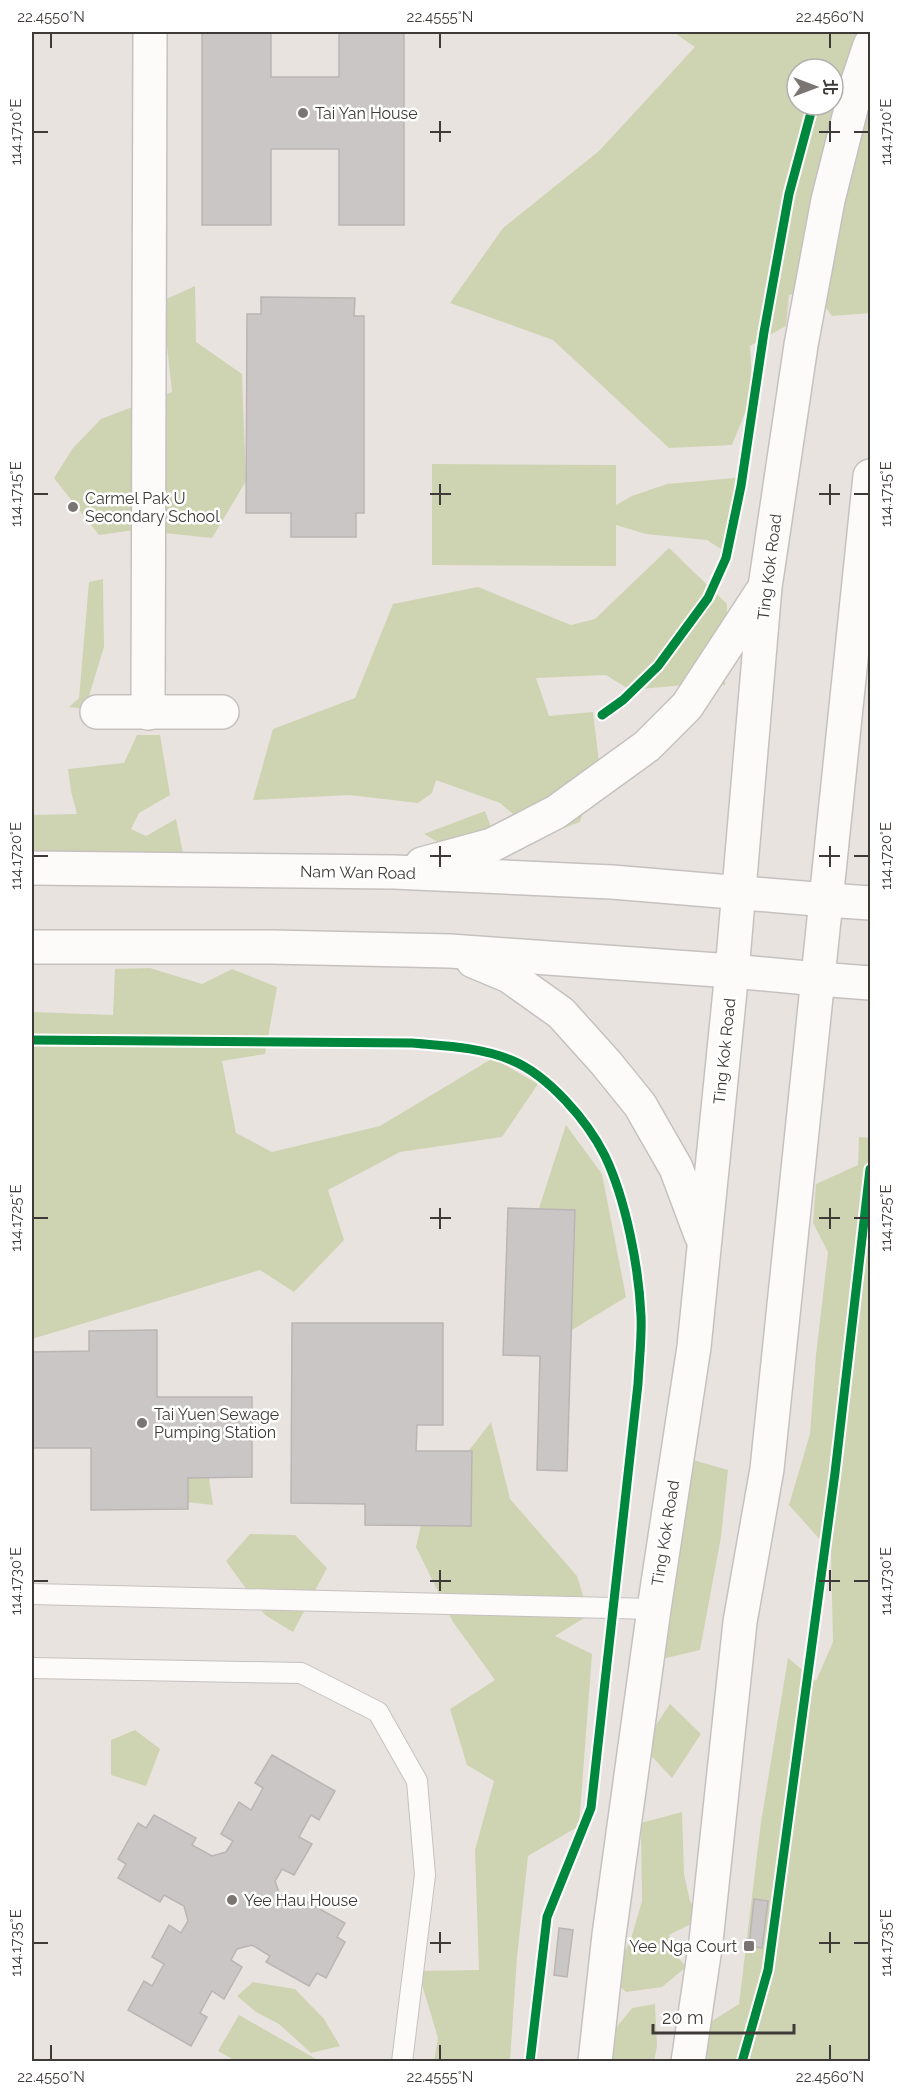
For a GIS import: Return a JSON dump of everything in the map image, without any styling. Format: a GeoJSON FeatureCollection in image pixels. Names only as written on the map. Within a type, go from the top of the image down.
{"type":"FeatureCollection","features":[{"type":"Feature","properties":{"kind":"main road"},"geometry":{"type":"LineString","coordinates":[[148,713],[150,32]]}},
{"type":"Feature","properties":{"kind":"main road","name":"Ting Kok Road"},"geometry":{"type":"LineString","coordinates":[[595,2061],[609,1935],[654,1609],[694,1347],[732,971],[765,587],[801,345],[828,200],[858,81],[870,45]]}},
{"type":"Feature","properties":{"kind":"main road"},"geometry":{"type":"LineString","coordinates":[[688,2061],[706,1941],[740,1622],[767,1469],[870,476]]}},
{"type":"Feature","properties":{"kind":"main road"},"geometry":{"type":"LineString","coordinates":[[394,872],[492,845],[556,812],[632,758],[687,706],[765,587]]}},
{"type":"Feature","properties":{"kind":"main road"},"geometry":{"type":"LineString","coordinates":[[97,712],[222,712]]}},
{"type":"Feature","properties":{"kind":"main road","name":"Nam Wan Road"},"geometry":{"type":"LineString","coordinates":[[32,868],[394,872],[612,882],[870,903]]}},
{"type":"Feature","properties":{"kind":"main road"},"geometry":{"type":"LineString","coordinates":[[32,947],[272,947],[450,951],[870,983]]}},
{"type":"Feature","properties":{"kind":"main road"},"geometry":{"type":"LineString","coordinates":[[450,951],[509,976],[561,1013],[606,1063],[640,1105],[676,1168],[704,1243]]}},
{"type":"Feature","properties":{"kind":"lane"},"geometry":{"type":"LineString","coordinates":[[32,1594],[654,1609]]}},
{"type":"Feature","properties":{"kind":"lane"},"geometry":{"type":"LineString","coordinates":[[32,1668],[301,1673],[378,1712],[417,1781],[425,1875],[402,2061]]}},
{"type":"Feature","properties":{"kind":"green space"},"geometry":{"type":"Polygon","coordinates":[[[673,32],[870,32],[870,313],[832,316],[813,289],[789,295],[786,326],[750,346],[753,393],[732,445],[669,448],[553,340],[450,303],[503,228],[599,151],[695,47],[673,32]]]}},
{"type":"Feature","properties":{"kind":"green space"},"geometry":{"type":"Polygon","coordinates":[[[195,286],[196,342],[242,374],[246,481],[212,538],[135,530],[99,535],[54,478],[73,448],[101,419],[172,392],[162,301],[195,286]]]}},
{"type":"Feature","properties":{"kind":"green space"},"geometry":{"type":"Polygon","coordinates":[[[432,464],[616,465],[616,505],[632,496],[667,484],[746,477],[727,553],[707,540],[646,534],[616,525],[616,566],[432,565],[432,464]]]}},
{"type":"Feature","properties":{"kind":"green space"},"geometry":{"type":"Polygon","coordinates":[[[669,548],[727,604],[725,685],[684,685],[630,690],[606,675],[536,678],[549,716],[593,712],[599,762],[580,822],[540,837],[500,803],[436,780],[432,793],[418,803],[349,795],[253,800],[273,729],[355,698],[393,604],[478,587],[571,625],[595,619],[669,548]]]}},
{"type":"Feature","properties":{"kind":"green space"},"geometry":{"type":"Polygon","coordinates":[[[103,579],[104,647],[85,709],[69,707],[79,698],[89,582],[103,579]]]}},
{"type":"Feature","properties":{"kind":"green space"},"geometry":{"type":"Polygon","coordinates":[[[137,735],[160,735],[170,795],[139,813],[131,829],[146,836],[176,819],[184,858],[32,859],[32,815],[77,814],[68,769],[124,763],[137,735]]]}},
{"type":"Feature","properties":{"kind":"green space"},"geometry":{"type":"Polygon","coordinates":[[[485,811],[501,854],[472,862],[424,834],[485,811]]]}},
{"type":"Feature","properties":{"kind":"green space"},"geometry":{"type":"Polygon","coordinates":[[[150,968],[202,984],[232,969],[277,987],[265,1054],[222,1061],[236,1133],[272,1152],[380,1126],[493,1058],[538,1084],[502,1137],[400,1152],[328,1190],[344,1240],[294,1292],[260,1270],[32,1339],[32,1009],[33,1012],[113,1015],[115,969],[150,968]]]}},
{"type":"Feature","properties":{"kind":"green space"},"geometry":{"type":"Polygon","coordinates":[[[566,1125],[602,1174],[626,1297],[559,1338],[517,1301],[539,1208],[566,1125]]]}},
{"type":"Feature","properties":{"kind":"green space"},"geometry":{"type":"Polygon","coordinates":[[[859,1137],[870,1138],[870,2061],[698,2061],[698,2030],[739,2004],[761,1822],[788,1658],[816,1681],[833,1642],[831,1552],[789,1505],[810,1434],[816,1355],[828,1252],[813,1223],[816,1184],[858,1165],[859,1137]]]}},
{"type":"Feature","properties":{"kind":"green space"},"geometry":{"type":"Polygon","coordinates":[[[491,1422],[510,1499],[577,1576],[589,1615],[555,1636],[592,1654],[579,1826],[528,1856],[517,1957],[510,2061],[434,2061],[438,2038],[418,1971],[479,1970],[475,1850],[494,1781],[467,1765],[450,1709],[495,1680],[453,1622],[416,1547],[425,1507],[491,1422]]]}},
{"type":"Feature","properties":{"kind":"green space"},"geometry":{"type":"Polygon","coordinates":[[[206,1458],[213,1505],[159,1499],[206,1458]]]}},
{"type":"Feature","properties":{"kind":"green space"},"geometry":{"type":"Polygon","coordinates":[[[693,1460],[728,1470],[721,1537],[700,1650],[662,1659],[665,1619],[683,1537],[693,1460]]]}},
{"type":"Feature","properties":{"kind":"green space"},"geometry":{"type":"Polygon","coordinates":[[[250,1534],[295,1535],[327,1568],[293,1632],[265,1615],[226,1561],[250,1534]]]}},
{"type":"Feature","properties":{"kind":"green space"},"geometry":{"type":"Polygon","coordinates":[[[670,1704],[701,1734],[672,1778],[642,1746],[670,1704]]]}},
{"type":"Feature","properties":{"kind":"green space"},"geometry":{"type":"Polygon","coordinates":[[[135,1730],[160,1749],[146,1786],[111,1775],[111,1740],[135,1730]]]}},
{"type":"Feature","properties":{"kind":"green space"},"geometry":{"type":"Polygon","coordinates":[[[682,1812],[684,1874],[690,1901],[701,1919],[669,1935],[672,1949],[686,1967],[662,1987],[626,1992],[612,1979],[631,1939],[642,1901],[641,1823],[682,1812]]]}},
{"type":"Feature","properties":{"kind":"green space"},"geometry":{"type":"Polygon","coordinates":[[[253,1982],[295,1989],[324,2019],[340,2046],[311,2053],[279,2024],[256,2012],[237,1996],[253,1982]]]}},
{"type":"Feature","properties":{"kind":"green space"},"geometry":{"type":"Polygon","coordinates":[[[655,2004],[657,2046],[654,2061],[605,2062],[608,2038],[632,2008],[655,2004]]]}},
{"type":"Feature","properties":{"kind":"green space"},"geometry":{"type":"Polygon","coordinates":[[[239,2015],[316,2059],[315,2061],[236,2061],[218,2051],[239,2015]]]}},
{"type":"Feature","properties":{"kind":"building","name":"Tai Yan House"},"geometry":{"type":"Polygon","coordinates":[[[202,32],[271,32],[271,77],[339,77],[339,32],[404,32],[404,225],[339,225],[339,149],[271,149],[271,225],[202,225],[202,32]]]}},
{"type":"Feature","properties":{"kind":"building"},"geometry":{"type":"Polygon","coordinates":[[[261,297],[355,298],[354,316],[364,316],[364,513],[356,513],[356,537],[291,537],[291,513],[246,513],[247,314],[261,314],[261,297]]]}},
{"type":"Feature","properties":{"kind":"building"},"geometry":{"type":"Polygon","coordinates":[[[508,1208],[575,1210],[567,1471],[537,1470],[540,1356],[503,1355],[508,1208]]]}},
{"type":"Feature","properties":{"kind":"building"},"geometry":{"type":"Polygon","coordinates":[[[292,1323],[443,1323],[443,1425],[417,1425],[416,1451],[472,1451],[471,1526],[365,1525],[365,1504],[291,1503],[292,1323]]]}},
{"type":"Feature","properties":{"kind":"building","name":"Tai Yuen Sewage Pumping Station"},"geometry":{"type":"Polygon","coordinates":[[[157,1330],[157,1397],[252,1397],[252,1477],[188,1478],[188,1509],[91,1510],[91,1448],[32,1448],[32,1352],[89,1351],[89,1331],[157,1330]]]}},
{"type":"Feature","properties":{"kind":"building","name":"Yee Hau House"},"geometry":{"type":"Polygon","coordinates":[[[272,1755],[335,1791],[319,1820],[311,1815],[299,1837],[312,1844],[294,1875],[282,1869],[275,1881],[280,1895],[298,1906],[302,1899],[345,1923],[337,1937],[345,1942],[326,1978],[317,1973],[309,1986],[266,1962],[270,1956],[252,1945],[237,1949],[231,1960],[242,1967],[224,1999],[212,1991],[200,2013],[207,2017],[191,2046],[128,2010],[144,1981],[152,1986],[164,1964],[152,1957],[169,1925],[181,1933],[188,1921],[184,1906],[164,1895],[160,1902],[118,1878],[126,1864],[118,1859],[138,1823],[146,1828],[154,1815],[196,1838],[192,1845],[212,1856],[226,1852],[233,1841],[221,1834],[239,1802],[251,1810],[263,1788],[255,1783],[272,1755]]]}},
{"type":"Feature","properties":{"kind":"building"},"geometry":{"type":"Polygon","coordinates":[[[754,1899],[768,1901],[762,1948],[749,1946],[754,1899]]]}},
{"type":"Feature","properties":{"kind":"building"},"geometry":{"type":"Polygon","coordinates":[[[559,1928],[573,1930],[567,1977],[554,1975],[559,1928]]]}},
{"type":"Feature","properties":{"kind":"cycle path"},"geometry":{"type":"LineString","coordinates":[[602,715],[623,700],[658,666],[708,598],[726,558],[741,486],[764,332],[789,194],[810,117]]}},
{"type":"Feature","properties":{"kind":"cycle path"},"geometry":{"type":"LineString","coordinates":[[32,1040],[412,1043],[475,1050],[511,1060],[539,1076],[577,1114],[605,1156],[625,1213],[640,1297],[641,1341],[638,1384],[591,1808],[547,1917],[530,2062]]}},
{"type":"Feature","properties":{"kind":"cycle path"},"geometry":{"type":"LineString","coordinates":[[742,2062],[768,1970],[835,1473],[870,1169]]}},
{"type":"Feature","properties":{"kind":"place","name":"Tai Yan House"},"geometry":{"type":"Point","coordinates":[303,113]}},
{"type":"Feature","properties":{"kind":"place","name":"Carmel Pak U Secondary School"},"geometry":{"type":"Point","coordinates":[73,507]}},
{"type":"Feature","properties":{"kind":"place","name":"Tai Yuen Sewage Pumping Station"},"geometry":{"type":"Point","coordinates":[142,1423]}},
{"type":"Feature","properties":{"kind":"place","name":"Yee Hau House"},"geometry":{"type":"Point","coordinates":[232,1900]}},
{"type":"Feature","properties":{"kind":"place","name":"Yee Nga Court"},"geometry":{"type":"Point","coordinates":[749,1946]}}]}
